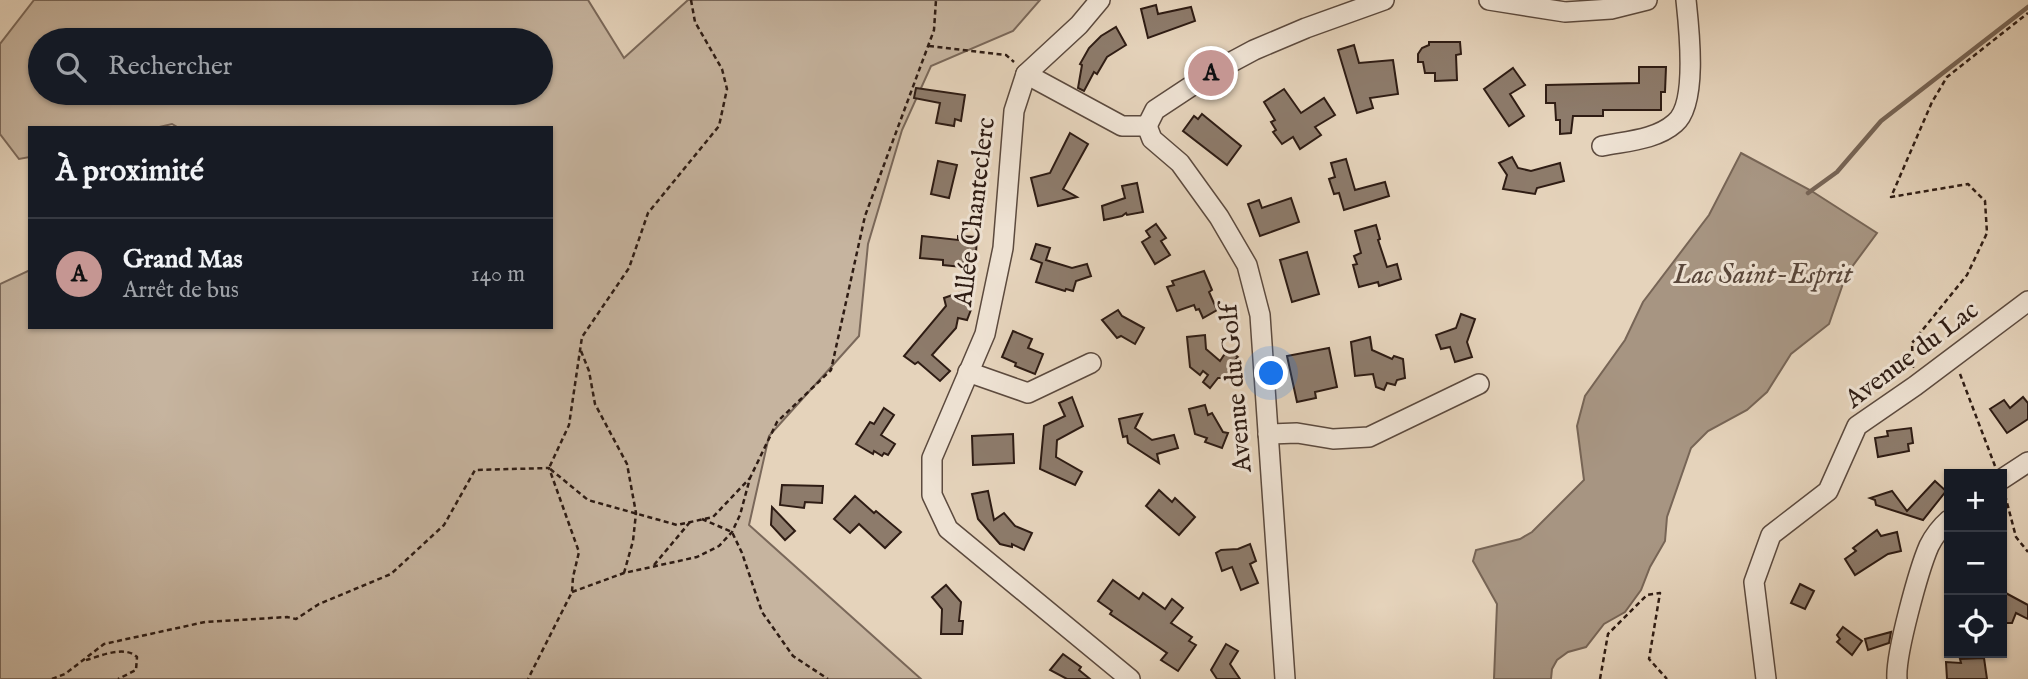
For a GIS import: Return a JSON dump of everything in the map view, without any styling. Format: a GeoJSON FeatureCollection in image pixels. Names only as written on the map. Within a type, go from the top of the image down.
{"type":"FeatureCollection","features":[{"type":"Feature","properties":{"kind":"street"},"geometry":{"type":"LineString","coordinates":[[1100,0],[1079,25],[1026,74],[1122,126],[1147,126],[1155,110],[1254,50],[1384,0]]}},
{"type":"Feature","properties":{"kind":"street"},"geometry":{"type":"LineString","coordinates":[[1489,0],[1565,12],[1611,9],[1647,0]]}},
{"type":"Feature","properties":{"kind":"street"},"geometry":{"type":"LineString","coordinates":[[1602,146],[1655,135],[1677,122],[1688,98],[1689,29],[1686,0]]}},
{"type":"Feature","properties":{"kind":"street","name":"Allée Chanteclerc"},"geometry":{"type":"LineString","coordinates":[[1026,74],[1014,111],[1003,248],[985,334],[932,458],[932,495],[948,529],[1130,679]]}},
{"type":"Feature","properties":{"kind":"street","name":"Avenue du Golf"},"geometry":{"type":"LineString","coordinates":[[1147,126],[1153,139],[1180,163],[1219,217],[1247,265],[1260,315],[1285,679]]}},
{"type":"Feature","properties":{"kind":"street","name":"Avenue du Lac"},"geometry":{"type":"LineString","coordinates":[[1766,679],[1754,582],[1771,535],[1828,491],[1857,426],[2028,301]]}},
{"type":"Feature","properties":{"kind":"street"},"geometry":{"type":"LineString","coordinates":[[968,372],[1028,393],[1091,363]]}},
{"type":"Feature","properties":{"kind":"street"},"geometry":{"type":"LineString","coordinates":[[1268,435],[1297,433],[1333,439],[1369,437],[1479,384]]}},
{"type":"Feature","properties":{"kind":"street"},"geometry":{"type":"LineString","coordinates":[[2007,482],[2028,462]]}},
{"type":"Feature","properties":{"kind":"street"},"geometry":{"type":"LineString","coordinates":[[1897,679],[1898,656],[1925,556],[1944,524]]}},
{"type":"Feature","properties":{"kind":"path"},"geometry":{"type":"LineString","coordinates":[[528,679],[572,592],[579,552],[549,468],[569,425],[582,337],[629,268],[648,213],[719,126],[727,89],[722,69],[695,22],[691,0]]}},
{"type":"Feature","properties":{"kind":"path"},"geometry":{"type":"LineString","coordinates":[[572,592],[624,573],[697,557],[719,546],[732,532],[740,515],[750,478],[777,422],[831,370],[865,216],[934,30],[936,0]]}},
{"type":"Feature","properties":{"kind":"path"},"geometry":{"type":"LineString","coordinates":[[1915,386],[1912,344],[1967,275],[1987,233],[1985,201],[1968,184],[1891,197],[1932,102],[1947,77],[2028,13]]}},
{"type":"Feature","properties":{"kind":"path"},"geometry":{"type":"LineString","coordinates":[[928,46],[1006,55],[1026,74]]}},
{"type":"Feature","properties":{"kind":"path"},"geometry":{"type":"LineString","coordinates":[[580,349],[589,372],[595,404],[627,464],[636,513],[634,541],[624,573]]}},
{"type":"Feature","properties":{"kind":"path"},"geometry":{"type":"LineString","coordinates":[[1950,360],[1960,372],[1997,469]]}},
{"type":"Feature","properties":{"kind":"path"},"geometry":{"type":"LineString","coordinates":[[52,679],[65,674],[104,644],[205,622],[287,617],[296,619],[319,604],[390,574],[444,525],[475,470],[549,468],[588,499],[677,525],[713,517],[750,478]]}},
{"type":"Feature","properties":{"kind":"path"},"geometry":{"type":"LineString","coordinates":[[2007,502],[2016,537],[2028,552]]}},
{"type":"Feature","properties":{"kind":"path"},"geometry":{"type":"LineString","coordinates":[[702,519],[732,532],[743,553],[762,612],[793,656],[828,679]]}},
{"type":"Feature","properties":{"kind":"path"},"geometry":{"type":"LineString","coordinates":[[652,567],[690,522]]}},
{"type":"Feature","properties":{"kind":"path"},"geometry":{"type":"LineString","coordinates":[[1600,679],[1608,634],[1647,595],[1660,593],[1649,659],[1667,679]]}},
{"type":"Feature","properties":{"kind":"path"},"geometry":{"type":"LineString","coordinates":[[82,661],[124,651],[132,652],[137,657],[136,670],[118,679]]}},
{"type":"Feature","properties":{"kind":"shaded area"},"geometry":{"type":"Polygon","coordinates":[[[34,0],[588,0],[624,58],[688,0],[1040,0],[1013,31],[931,66],[902,130],[868,244],[859,336],[769,436],[749,525],[921,679],[0,679],[0,284],[28,271],[28,329],[553,329],[553,126],[28,126],[28,157],[19,159],[0,134],[0,44],[34,0]]]}},
{"type":"Feature","properties":{"kind":"water","name":"Lac Saint-Esprit"},"geometry":{"type":"Polygon","coordinates":[[[1741,153],[1810,190],[1877,233],[1846,275],[1829,324],[1791,354],[1767,392],[1747,410],[1708,431],[1691,448],[1667,517],[1665,541],[1641,590],[1625,612],[1604,624],[1586,647],[1568,652],[1557,660],[1551,679],[1494,679],[1497,604],[1473,561],[1476,550],[1520,539],[1532,532],[1584,480],[1577,426],[1585,396],[1625,340],[1643,302],[1709,215],[1741,153]]]}},
{"type":"Feature","properties":{"kind":"building"},"geometry":{"type":"Polygon","coordinates":[[[1156,5],[1158,14],[1191,7],[1195,21],[1148,38],[1141,9],[1156,5]]]}},
{"type":"Feature","properties":{"kind":"building"},"geometry":{"type":"Polygon","coordinates":[[[1116,27],[1126,45],[1107,57],[1097,74],[1094,72],[1084,91],[1078,88],[1080,64],[1089,48],[1101,36],[1116,27]]]}},
{"type":"Feature","properties":{"kind":"building"},"geometry":{"type":"Polygon","coordinates":[[[1429,42],[1460,42],[1461,54],[1456,55],[1457,80],[1435,81],[1435,73],[1425,73],[1423,62],[1418,62],[1418,54],[1429,42]]]}},
{"type":"Feature","properties":{"kind":"building"},"geometry":{"type":"Polygon","coordinates":[[[1354,45],[1359,63],[1393,60],[1398,94],[1370,98],[1373,108],[1357,113],[1338,50],[1354,45]]]}},
{"type":"Feature","properties":{"kind":"building"},"geometry":{"type":"Polygon","coordinates":[[[1639,67],[1666,67],[1661,110],[1603,110],[1603,116],[1573,116],[1571,133],[1560,134],[1560,120],[1556,120],[1555,103],[1546,103],[1546,85],[1639,83],[1639,67]]]}},
{"type":"Feature","properties":{"kind":"building"},"geometry":{"type":"Polygon","coordinates":[[[1513,68],[1525,85],[1510,94],[1524,116],[1509,126],[1484,89],[1513,68]]]}},
{"type":"Feature","properties":{"kind":"building"},"geometry":{"type":"Polygon","coordinates":[[[916,88],[965,95],[961,121],[955,119],[954,126],[936,123],[940,103],[914,98],[916,88]]]}},
{"type":"Feature","properties":{"kind":"building"},"geometry":{"type":"Polygon","coordinates":[[[1284,89],[1301,113],[1324,98],[1335,115],[1315,127],[1321,135],[1300,149],[1293,137],[1282,144],[1273,132],[1276,130],[1271,122],[1275,120],[1264,102],[1284,89]]]}},
{"type":"Feature","properties":{"kind":"building"},"geometry":{"type":"Polygon","coordinates":[[[1202,114],[1241,146],[1227,165],[1183,131],[1194,116],[1198,119],[1202,114]]]}},
{"type":"Feature","properties":{"kind":"building"},"geometry":{"type":"Polygon","coordinates":[[[1070,133],[1088,144],[1063,189],[1077,197],[1038,206],[1031,178],[1050,173],[1070,133]]]}},
{"type":"Feature","properties":{"kind":"building"},"geometry":{"type":"Polygon","coordinates":[[[1512,157],[1518,168],[1531,171],[1560,163],[1564,181],[1537,188],[1535,194],[1503,189],[1507,175],[1499,163],[1512,157]]]}},
{"type":"Feature","properties":{"kind":"building"},"geometry":{"type":"Polygon","coordinates":[[[1346,159],[1355,190],[1385,182],[1389,196],[1344,210],[1339,193],[1334,194],[1329,179],[1335,177],[1331,163],[1346,159]]]}},
{"type":"Feature","properties":{"kind":"building"},"geometry":{"type":"Polygon","coordinates":[[[938,161],[957,165],[949,198],[931,194],[938,161]]]}},
{"type":"Feature","properties":{"kind":"building"},"geometry":{"type":"Polygon","coordinates":[[[1137,183],[1143,212],[1126,213],[1104,220],[1102,206],[1125,198],[1122,186],[1137,183]]]}},
{"type":"Feature","properties":{"kind":"building"},"geometry":{"type":"Polygon","coordinates":[[[1291,198],[1299,222],[1260,236],[1248,204],[1259,200],[1262,208],[1291,198]]]}},
{"type":"Feature","properties":{"kind":"building"},"geometry":{"type":"Polygon","coordinates":[[[1156,224],[1166,238],[1161,241],[1170,255],[1155,264],[1142,242],[1150,237],[1146,231],[1156,224]]]}},
{"type":"Feature","properties":{"kind":"building"},"geometry":{"type":"Polygon","coordinates":[[[1376,225],[1387,267],[1397,264],[1401,279],[1379,286],[1378,282],[1359,287],[1353,265],[1357,264],[1354,256],[1361,253],[1355,231],[1376,225]]]}},
{"type":"Feature","properties":{"kind":"building"},"geometry":{"type":"Polygon","coordinates":[[[922,236],[958,240],[958,236],[977,237],[976,253],[967,252],[962,267],[943,265],[943,260],[920,258],[922,236]]]}},
{"type":"Feature","properties":{"kind":"building"},"geometry":{"type":"Polygon","coordinates":[[[1036,244],[1050,248],[1046,260],[1072,268],[1087,264],[1091,276],[1076,281],[1073,291],[1036,282],[1042,263],[1031,259],[1036,244]]]}},
{"type":"Feature","properties":{"kind":"building"},"geometry":{"type":"Polygon","coordinates":[[[1307,252],[1319,294],[1292,302],[1280,260],[1307,252]]]}},
{"type":"Feature","properties":{"kind":"building"},"geometry":{"type":"Polygon","coordinates":[[[1204,271],[1217,310],[1203,318],[1194,305],[1177,311],[1167,287],[1174,285],[1172,281],[1204,271]]]}},
{"type":"Feature","properties":{"kind":"building"},"geometry":{"type":"Polygon","coordinates":[[[961,292],[965,305],[972,307],[967,320],[958,318],[956,328],[932,355],[950,371],[940,381],[918,362],[915,364],[904,356],[946,306],[944,298],[961,292]]]}},
{"type":"Feature","properties":{"kind":"building"},"geometry":{"type":"Polygon","coordinates":[[[1118,310],[1122,316],[1144,328],[1135,344],[1121,336],[1117,338],[1102,320],[1118,310]]]}},
{"type":"Feature","properties":{"kind":"building"},"geometry":{"type":"Polygon","coordinates":[[[1461,314],[1475,319],[1467,342],[1472,357],[1455,362],[1450,347],[1441,349],[1436,335],[1456,328],[1461,314]]]}},
{"type":"Feature","properties":{"kind":"building"},"geometry":{"type":"Polygon","coordinates":[[[1013,331],[1032,339],[1028,348],[1043,354],[1035,374],[1002,357],[1013,331]]]}},
{"type":"Feature","properties":{"kind":"building"},"geometry":{"type":"Polygon","coordinates":[[[1205,335],[1206,349],[1220,361],[1228,349],[1238,357],[1228,368],[1228,378],[1218,378],[1210,388],[1203,382],[1208,375],[1203,371],[1200,375],[1190,367],[1187,337],[1205,335]]]}},
{"type":"Feature","properties":{"kind":"building"},"geometry":{"type":"Polygon","coordinates":[[[1370,337],[1372,350],[1392,359],[1394,356],[1403,359],[1405,378],[1397,380],[1395,385],[1387,383],[1384,390],[1376,387],[1373,374],[1355,376],[1351,342],[1370,337]]]}},
{"type":"Feature","properties":{"kind":"building"},"geometry":{"type":"Polygon","coordinates":[[[1329,348],[1337,387],[1315,392],[1316,398],[1297,402],[1287,356],[1329,348]]]}},
{"type":"Feature","properties":{"kind":"building"},"geometry":{"type":"Polygon","coordinates":[[[1072,397],[1083,426],[1057,440],[1056,457],[1082,472],[1075,485],[1040,469],[1044,426],[1065,416],[1059,403],[1072,397]]]}},
{"type":"Feature","properties":{"kind":"building"},"geometry":{"type":"Polygon","coordinates":[[[2023,397],[2028,403],[2028,419],[2007,433],[1990,409],[2004,400],[2010,408],[2023,397]]]}},
{"type":"Feature","properties":{"kind":"building"},"geometry":{"type":"Polygon","coordinates":[[[1205,405],[1208,415],[1212,413],[1223,432],[1228,433],[1222,448],[1205,442],[1207,438],[1195,434],[1189,409],[1205,405]]]}},
{"type":"Feature","properties":{"kind":"building"},"geometry":{"type":"Polygon","coordinates":[[[884,408],[894,415],[881,435],[895,444],[888,455],[884,453],[882,456],[856,444],[870,422],[874,424],[884,408]]]}},
{"type":"Feature","properties":{"kind":"building"},"geometry":{"type":"Polygon","coordinates":[[[1142,414],[1135,428],[1152,440],[1174,435],[1178,448],[1157,454],[1159,463],[1128,443],[1127,436],[1123,437],[1119,419],[1142,414]]]}},
{"type":"Feature","properties":{"kind":"building"},"geometry":{"type":"Polygon","coordinates":[[[1911,428],[1913,443],[1908,444],[1909,451],[1878,457],[1875,438],[1888,436],[1887,431],[1911,428]]]}},
{"type":"Feature","properties":{"kind":"building"},"geometry":{"type":"Polygon","coordinates":[[[1013,434],[1014,463],[973,465],[972,436],[1013,434]]]}},
{"type":"Feature","properties":{"kind":"building"},"geometry":{"type":"Polygon","coordinates":[[[1935,481],[1944,489],[1944,494],[1923,520],[1876,505],[1875,500],[1870,498],[1892,491],[1907,511],[1935,481]]]}},
{"type":"Feature","properties":{"kind":"building"},"geometry":{"type":"Polygon","coordinates":[[[782,485],[823,486],[822,503],[805,502],[804,508],[780,505],[782,485]]]}},
{"type":"Feature","properties":{"kind":"building"},"geometry":{"type":"Polygon","coordinates":[[[1159,490],[1172,502],[1175,498],[1195,517],[1179,535],[1146,506],[1159,490]]]}},
{"type":"Feature","properties":{"kind":"building"},"geometry":{"type":"Polygon","coordinates":[[[988,491],[994,520],[1004,513],[1015,526],[1032,533],[1024,550],[1012,544],[1012,547],[1000,544],[978,519],[972,494],[988,491]]]}},
{"type":"Feature","properties":{"kind":"building"},"geometry":{"type":"Polygon","coordinates":[[[855,496],[901,532],[885,548],[859,524],[850,533],[834,519],[855,496]]]}},
{"type":"Feature","properties":{"kind":"building"},"geometry":{"type":"Polygon","coordinates":[[[772,507],[795,531],[785,540],[771,525],[772,507]]]}},
{"type":"Feature","properties":{"kind":"building"},"geometry":{"type":"Polygon","coordinates":[[[1877,530],[1881,536],[1897,532],[1901,551],[1888,554],[1855,575],[1845,559],[1856,551],[1853,548],[1877,530]]]}},
{"type":"Feature","properties":{"kind":"building"},"geometry":{"type":"Polygon","coordinates":[[[1250,544],[1256,561],[1250,564],[1258,583],[1241,590],[1232,567],[1222,571],[1216,553],[1250,544]]]}},
{"type":"Feature","properties":{"kind":"building"},"geometry":{"type":"Polygon","coordinates":[[[1113,580],[1139,599],[1143,593],[1165,609],[1172,599],[1183,608],[1171,623],[1192,637],[1189,641],[1196,645],[1178,671],[1161,660],[1167,653],[1110,614],[1112,611],[1098,601],[1113,580]]]}},
{"type":"Feature","properties":{"kind":"building"},"geometry":{"type":"Polygon","coordinates":[[[1800,584],[1814,591],[1805,609],[1791,603],[1800,584]]]}},
{"type":"Feature","properties":{"kind":"building"},"geometry":{"type":"Polygon","coordinates":[[[946,585],[961,602],[959,621],[963,621],[962,634],[941,634],[942,609],[932,597],[946,585]]]}},
{"type":"Feature","properties":{"kind":"building"},"geometry":{"type":"Polygon","coordinates":[[[2007,594],[2028,605],[2028,619],[2016,613],[2012,623],[2007,623],[2007,594]]]}},
{"type":"Feature","properties":{"kind":"building"},"geometry":{"type":"Polygon","coordinates":[[[1843,627],[1862,641],[1852,655],[1837,642],[1840,639],[1837,635],[1843,627]]]}},
{"type":"Feature","properties":{"kind":"building"},"geometry":{"type":"Polygon","coordinates":[[[1891,632],[1889,643],[1868,650],[1865,639],[1891,632]]]}},
{"type":"Feature","properties":{"kind":"building"},"geometry":{"type":"Polygon","coordinates":[[[1226,644],[1238,651],[1230,664],[1240,679],[1217,679],[1211,670],[1226,644]]]}},
{"type":"Feature","properties":{"kind":"building"},"geometry":{"type":"Polygon","coordinates":[[[1063,654],[1081,667],[1079,670],[1090,679],[1067,679],[1050,670],[1063,654]]]}},
{"type":"Feature","properties":{"kind":"building"},"geometry":{"type":"Polygon","coordinates":[[[1984,658],[1987,679],[1947,679],[1946,662],[1961,663],[1960,659],[1984,658]]]}},
{"type":"Feature","properties":{"kind":"waterway"},"geometry":{"type":"LineString","coordinates":[[1808,193],[1837,172],[1881,121],[2028,7]]}},
{"type":"Feature","properties":{"kind":"place","name":"Grand Mas"},"geometry":{"type":"Point","coordinates":[1211,73]}}]}
